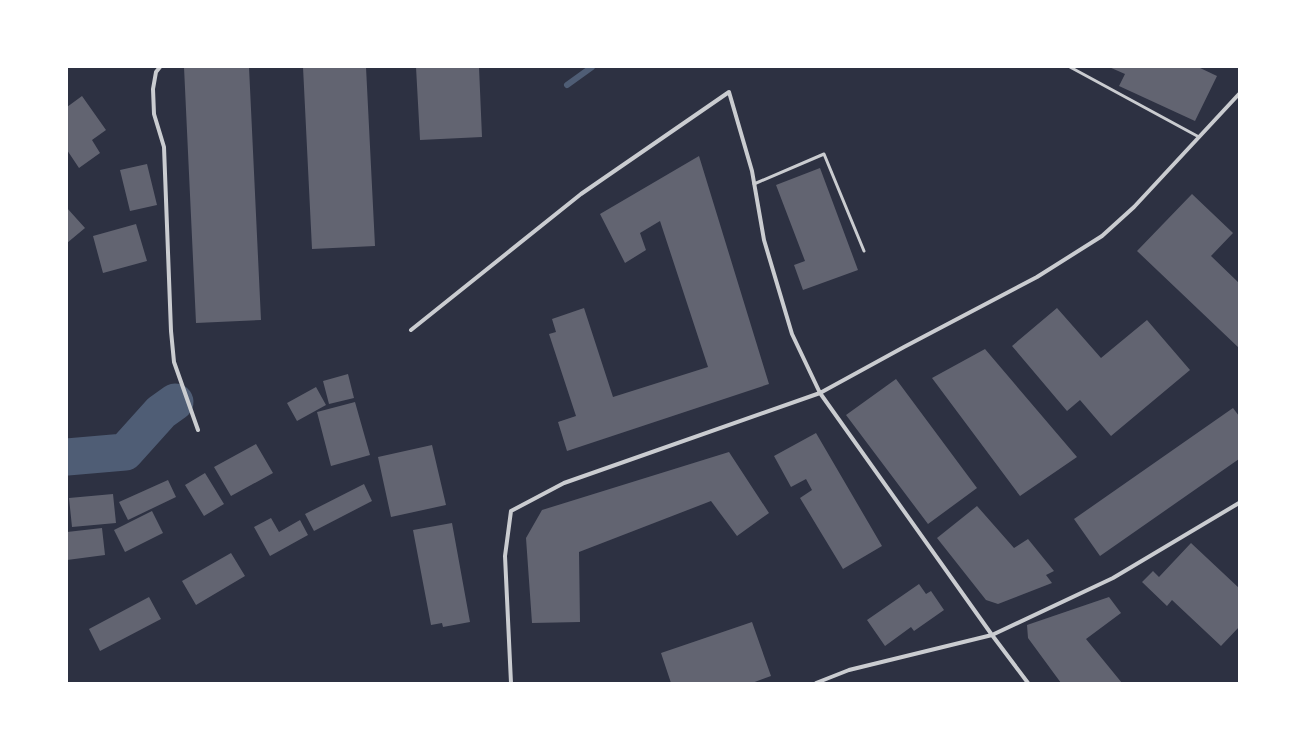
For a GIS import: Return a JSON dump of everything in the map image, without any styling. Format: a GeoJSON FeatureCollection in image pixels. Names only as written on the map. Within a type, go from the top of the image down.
{"type":"FeatureCollection","features":[{"type":"Feature","properties":{"kind":"street"},"geometry":{"type":"LineString","coordinates":[[160,67],[156,72],[153,88],[154,114],[164,147],[171,331],[174,362],[198,430]]}},
{"type":"Feature","properties":{"kind":"street"},"geometry":{"type":"LineString","coordinates":[[411,330],[581,194],[729,92],[754,184],[764,240],[792,334],[820,393],[1028,683]]}},
{"type":"Feature","properties":{"kind":"street"},"geometry":{"type":"LineString","coordinates":[[511,683],[505,556],[511,511],[564,483],[820,393],[904,346],[1038,277],[1102,236],[1134,207],[1239,94]]}},
{"type":"Feature","properties":{"kind":"street"},"geometry":{"type":"LineString","coordinates":[[816,683],[849,670],[992,634],[1113,578],[1239,503]]}},
{"type":"Feature","properties":{"kind":"lane"},"geometry":{"type":"LineString","coordinates":[[1070,67],[1199,137]]}},
{"type":"Feature","properties":{"kind":"lane"},"geometry":{"type":"LineString","coordinates":[[754,184],[824,154],[864,251]]}},
{"type":"Feature","properties":{"kind":"building"},"geometry":{"type":"Polygon","coordinates":[[[184,67],[249,67],[261,320],[196,323],[184,67]]]}},
{"type":"Feature","properties":{"kind":"building"},"geometry":{"type":"Polygon","coordinates":[[[303,67],[366,67],[375,246],[312,249],[303,67]]]}},
{"type":"Feature","properties":{"kind":"building"},"geometry":{"type":"Polygon","coordinates":[[[416,67],[479,67],[482,137],[420,140],[416,67]]]}},
{"type":"Feature","properties":{"kind":"building"},"geometry":{"type":"Polygon","coordinates":[[[1109,67],[1198,67],[1217,76],[1195,121],[1119,86],[1125,74],[1109,67]]]}},
{"type":"Feature","properties":{"kind":"building"},"geometry":{"type":"Polygon","coordinates":[[[82,96],[106,130],[92,140],[100,153],[79,168],[67,150],[67,107],[82,96]]]}},
{"type":"Feature","properties":{"kind":"building"},"geometry":{"type":"Polygon","coordinates":[[[699,156],[769,384],[567,451],[558,422],[576,416],[549,334],[556,332],[552,319],[584,308],[613,397],[708,367],[660,221],[640,233],[646,250],[625,263],[600,214],[699,156]]]}},
{"type":"Feature","properties":{"kind":"building"},"geometry":{"type":"Polygon","coordinates":[[[147,164],[157,205],[130,211],[120,170],[147,164]]]}},
{"type":"Feature","properties":{"kind":"building"},"geometry":{"type":"Polygon","coordinates":[[[820,168],[858,270],[803,290],[794,265],[805,261],[776,185],[820,168]]]}},
{"type":"Feature","properties":{"kind":"building"},"geometry":{"type":"Polygon","coordinates":[[[1192,194],[1233,233],[1211,256],[1239,283],[1239,348],[1137,251],[1192,194]]]}},
{"type":"Feature","properties":{"kind":"building"},"geometry":{"type":"Polygon","coordinates":[[[67,208],[85,228],[67,243],[67,208]]]}},
{"type":"Feature","properties":{"kind":"building"},"geometry":{"type":"Polygon","coordinates":[[[136,224],[147,261],[103,273],[93,236],[136,224]]]}},
{"type":"Feature","properties":{"kind":"building"},"geometry":{"type":"Polygon","coordinates":[[[1057,308],[1101,358],[1147,320],[1190,370],[1111,436],[1080,400],[1067,411],[1012,346],[1057,308]]]}},
{"type":"Feature","properties":{"kind":"building"},"geometry":{"type":"Polygon","coordinates":[[[985,349],[1077,457],[1020,496],[932,378],[985,349]]]}},
{"type":"Feature","properties":{"kind":"building"},"geometry":{"type":"Polygon","coordinates":[[[348,374],[354,398],[329,404],[323,381],[348,374]]]}},
{"type":"Feature","properties":{"kind":"building"},"geometry":{"type":"Polygon","coordinates":[[[896,379],[977,488],[928,524],[846,415],[896,379]]]}},
{"type":"Feature","properties":{"kind":"building"},"geometry":{"type":"Polygon","coordinates":[[[316,387],[326,405],[297,421],[287,403],[316,387]]]}},
{"type":"Feature","properties":{"kind":"building"},"geometry":{"type":"Polygon","coordinates":[[[355,402],[370,455],[331,466],[317,412],[355,402]]]}},
{"type":"Feature","properties":{"kind":"building"},"geometry":{"type":"Polygon","coordinates":[[[1233,408],[1239,416],[1239,459],[1100,556],[1074,519],[1233,408]]]}},
{"type":"Feature","properties":{"kind":"building"},"geometry":{"type":"Polygon","coordinates":[[[816,433],[882,546],[843,569],[800,498],[812,490],[806,479],[791,487],[774,456],[816,433]]]}},
{"type":"Feature","properties":{"kind":"building"},"geometry":{"type":"Polygon","coordinates":[[[256,444],[273,473],[231,496],[214,467],[256,444]]]}},
{"type":"Feature","properties":{"kind":"building"},"geometry":{"type":"Polygon","coordinates":[[[432,445],[446,505],[391,517],[378,457],[432,445]]]}},
{"type":"Feature","properties":{"kind":"building"},"geometry":{"type":"Polygon","coordinates":[[[729,452],[769,513],[737,536],[711,501],[579,552],[580,622],[532,623],[526,538],[542,510],[729,452]]]}},
{"type":"Feature","properties":{"kind":"building"},"geometry":{"type":"Polygon","coordinates":[[[205,473],[224,504],[204,516],[185,485],[205,473]]]}},
{"type":"Feature","properties":{"kind":"building"},"geometry":{"type":"Polygon","coordinates":[[[168,480],[176,497],[128,520],[119,502],[168,480]]]}},
{"type":"Feature","properties":{"kind":"building"},"geometry":{"type":"Polygon","coordinates":[[[364,484],[372,501],[314,531],[305,514],[364,484]]]}},
{"type":"Feature","properties":{"kind":"building"},"geometry":{"type":"Polygon","coordinates":[[[113,494],[116,523],[72,527],[69,498],[113,494]]]}},
{"type":"Feature","properties":{"kind":"building"},"geometry":{"type":"Polygon","coordinates":[[[977,506],[1014,548],[1028,539],[1054,571],[1046,575],[1052,583],[998,604],[986,600],[937,538],[977,506]]]}},
{"type":"Feature","properties":{"kind":"building"},"geometry":{"type":"Polygon","coordinates":[[[152,511],[163,533],[125,552],[114,530],[152,511]]]}},
{"type":"Feature","properties":{"kind":"building"},"geometry":{"type":"Polygon","coordinates":[[[271,518],[279,532],[300,520],[308,535],[270,556],[254,527],[271,518]]]}},
{"type":"Feature","properties":{"kind":"building"},"geometry":{"type":"Polygon","coordinates":[[[452,523],[470,622],[443,627],[442,623],[431,625],[413,530],[452,523]]]}},
{"type":"Feature","properties":{"kind":"building"},"geometry":{"type":"Polygon","coordinates":[[[102,528],[105,555],[67,560],[67,532],[102,528]]]}},
{"type":"Feature","properties":{"kind":"building"},"geometry":{"type":"Polygon","coordinates":[[[1191,543],[1239,588],[1239,627],[1221,646],[1172,600],[1167,606],[1142,582],[1153,571],[1159,577],[1191,543]]]}},
{"type":"Feature","properties":{"kind":"building"},"geometry":{"type":"Polygon","coordinates":[[[231,553],[245,576],[196,605],[182,581],[231,553]]]}},
{"type":"Feature","properties":{"kind":"building"},"geometry":{"type":"Polygon","coordinates":[[[919,584],[926,594],[931,591],[944,610],[914,631],[911,627],[885,646],[867,620],[919,584]]]}},
{"type":"Feature","properties":{"kind":"building"},"geometry":{"type":"Polygon","coordinates":[[[149,597],[161,619],[100,651],[89,629],[149,597]]]}},
{"type":"Feature","properties":{"kind":"building"},"geometry":{"type":"Polygon","coordinates":[[[1109,597],[1121,613],[1086,639],[1122,683],[1061,683],[1028,638],[1027,625],[1109,597]]]}},
{"type":"Feature","properties":{"kind":"building"},"geometry":{"type":"Polygon","coordinates":[[[752,622],[771,676],[752,683],[671,683],[661,653],[752,622]]]}},
{"type":"Feature","properties":{"kind":"waterway"},"geometry":{"type":"LineString","coordinates":[[567,85],[592,67]]}},
{"type":"Feature","properties":{"kind":"waterway"},"geometry":{"type":"LineString","coordinates":[[67,457],[125,452],[161,412],[175,402]]}}]}
